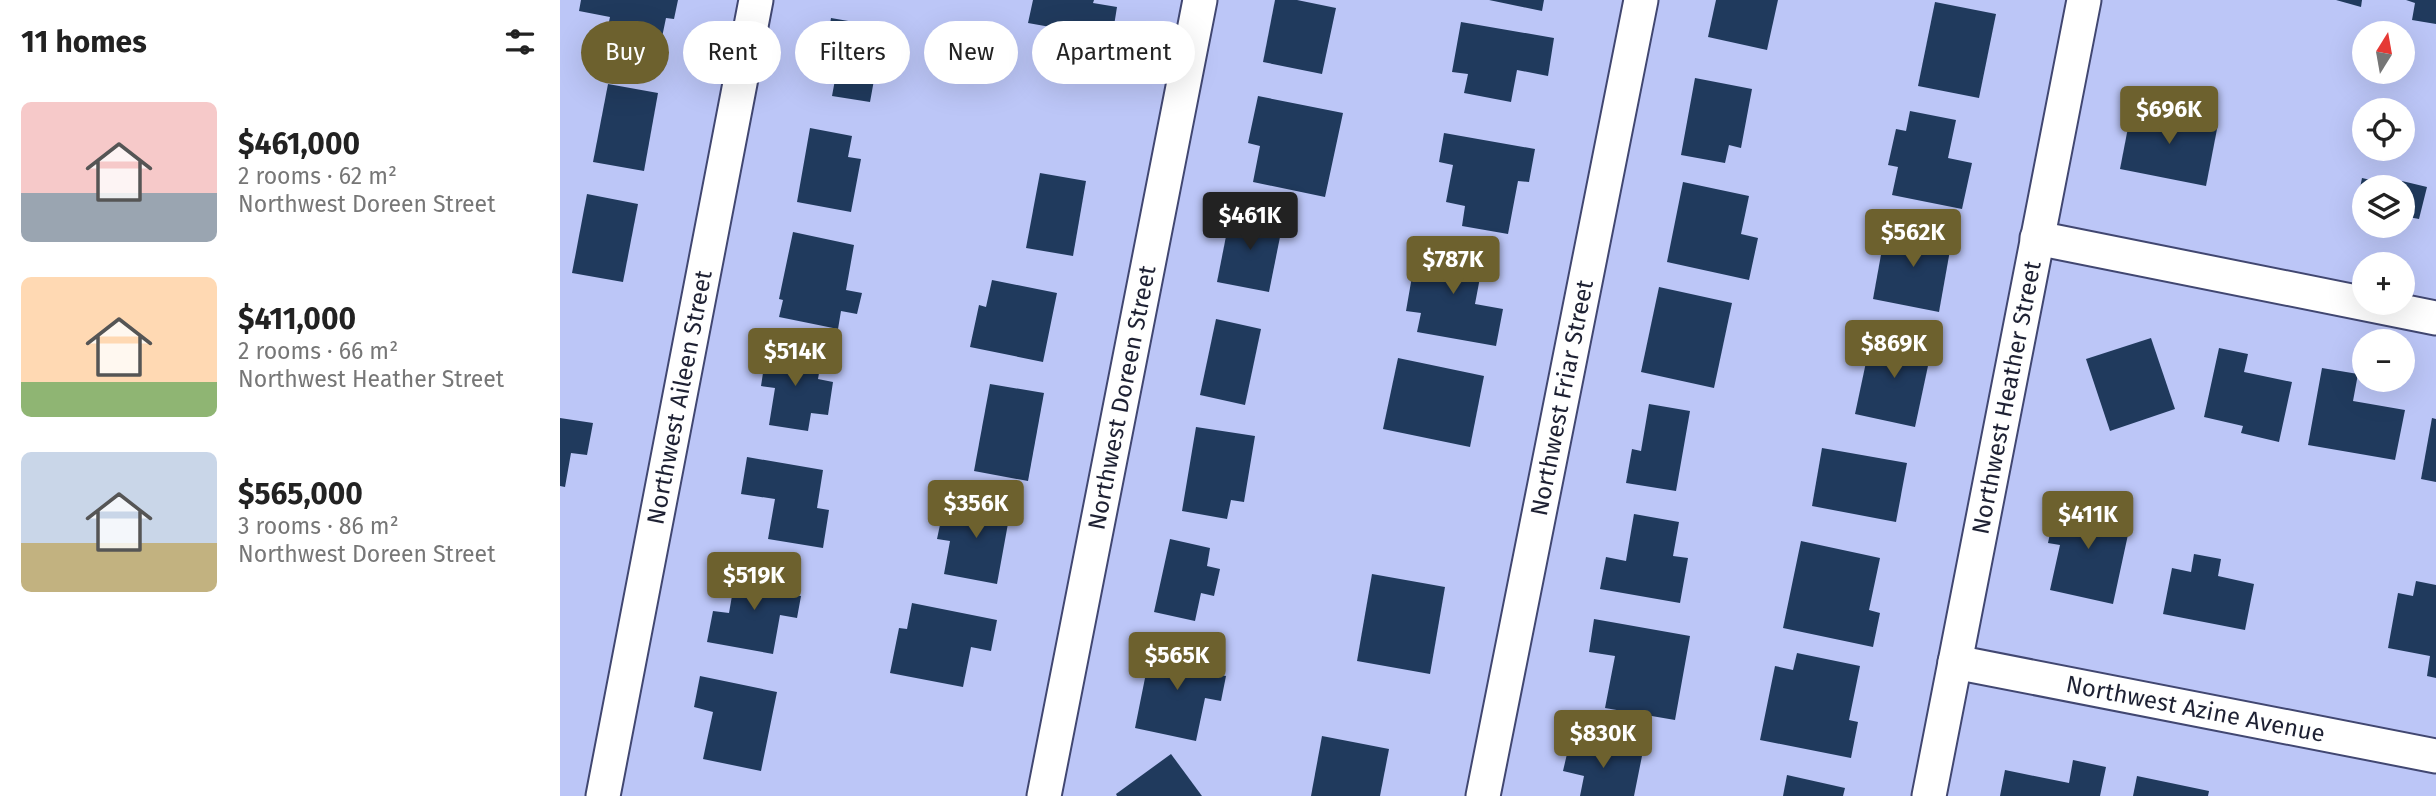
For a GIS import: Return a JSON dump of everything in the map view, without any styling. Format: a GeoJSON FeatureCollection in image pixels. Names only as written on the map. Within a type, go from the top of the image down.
{"type":"FeatureCollection","features":[{"type":"Feature","properties":{"kind":"street","name":"Northwest Aileen Street"},"geometry":{"type":"LineString","coordinates":[[603,796],[756,0]]}},
{"type":"Feature","properties":{"kind":"street","name":"Northwest Doreen Street"},"geometry":{"type":"LineString","coordinates":[[1044,796],[1200,0]]}},
{"type":"Feature","properties":{"kind":"street","name":"Northwest Friar Street"},"geometry":{"type":"LineString","coordinates":[[1483,796],[1641,0]]}},
{"type":"Feature","properties":{"kind":"street","name":"Northwest Heather Street"},"geometry":{"type":"LineString","coordinates":[[1928,796],[2084,0]]}},
{"type":"Feature","properties":{"kind":"street"},"geometry":{"type":"LineString","coordinates":[[2037,238],[2436,318]]}},
{"type":"Feature","properties":{"kind":"street","name":"Northwest Azine Avenue"},"geometry":{"type":"LineString","coordinates":[[1955,662],[2436,756]]}},
{"type":"Feature","properties":{"kind":"building"},"geometry":{"type":"Polygon","coordinates":[[[581,0],[678,0],[674,19],[666,18],[665,21],[609,21],[610,17],[579,11],[581,0]]]}},
{"type":"Feature","properties":{"kind":"building"},"geometry":{"type":"Polygon","coordinates":[[[1033,0],[1094,0],[1093,3],[1117,7],[1115,21],[1028,23],[1033,0]]]}},
{"type":"Feature","properties":{"kind":"building"},"geometry":{"type":"Polygon","coordinates":[[[1275,0],[1297,0],[1336,8],[1322,74],[1263,62],[1275,0]]]}},
{"type":"Feature","properties":{"kind":"building"},"geometry":{"type":"Polygon","coordinates":[[[1489,0],[1544,0],[1542,11],[1489,0]]]}},
{"type":"Feature","properties":{"kind":"building"},"geometry":{"type":"Polygon","coordinates":[[[1716,0],[1778,0],[1767,50],[1708,37],[1716,0]]]}},
{"type":"Feature","properties":{"kind":"building"},"geometry":{"type":"Polygon","coordinates":[[[2336,0],[2362,0],[2361,7],[2336,0]]]}},
{"type":"Feature","properties":{"kind":"building"},"geometry":{"type":"Polygon","coordinates":[[[2406,0],[2436,0],[2436,24],[2412,20],[2415,3],[2406,0]]]}},
{"type":"Feature","properties":{"kind":"building"},"geometry":{"type":"Polygon","coordinates":[[[1935,2],[1996,14],[1979,98],[1918,86],[1935,2]]]}},
{"type":"Feature","properties":{"kind":"building"},"geometry":{"type":"Polygon","coordinates":[[[1461,22],[1554,38],[1548,76],[1517,70],[1511,102],[1464,93],[1468,74],[1452,72],[1461,22]]]}},
{"type":"Feature","properties":{"kind":"building"},"geometry":{"type":"Polygon","coordinates":[[[1695,78],[1752,89],[1741,148],[1729,145],[1725,163],[1681,155],[1695,78]]]}},
{"type":"Feature","properties":{"kind":"building"},"geometry":{"type":"Polygon","coordinates":[[[608,84],[658,93],[644,171],[593,162],[608,84]]]}},
{"type":"Feature","properties":{"kind":"building"},"geometry":{"type":"Polygon","coordinates":[[[834,84],[873,84],[870,102],[832,96],[834,84]]]}},
{"type":"Feature","properties":{"kind":"building"},"geometry":{"type":"Polygon","coordinates":[[[1258,96],[1343,113],[1325,197],[1253,182],[1260,146],[1248,143],[1258,96]]]}},
{"type":"Feature","properties":{"kind":"building"},"geometry":{"type":"Polygon","coordinates":[[[2132,107],[2218,124],[2206,186],[2120,169],[2132,107]]]}},
{"type":"Feature","properties":{"kind":"building"},"geometry":{"type":"Polygon","coordinates":[[[1910,111],[1956,120],[1948,158],[1972,163],[1962,209],[1892,195],[1898,167],[1888,165],[1896,129],[1906,131],[1910,111]]]}},
{"type":"Feature","properties":{"kind":"building"},"geometry":{"type":"Polygon","coordinates":[[[810,128],[852,136],[848,157],[861,159],[851,212],[797,202],[810,128]]]}},
{"type":"Feature","properties":{"kind":"building"},"geometry":{"type":"Polygon","coordinates":[[[1444,133],[1535,149],[1529,182],[1518,181],[1508,234],[1462,226],[1465,206],[1446,202],[1453,165],[1439,162],[1444,133]]]}},
{"type":"Feature","properties":{"kind":"building"},"geometry":{"type":"Polygon","coordinates":[[[1040,173],[1086,181],[1073,256],[1026,248],[1040,173]]]}},
{"type":"Feature","properties":{"kind":"building"},"geometry":{"type":"Polygon","coordinates":[[[1683,182],[1749,196],[1741,234],[1758,238],[1749,280],[1667,262],[1683,182]]]}},
{"type":"Feature","properties":{"kind":"building"},"geometry":{"type":"Polygon","coordinates":[[[2415,184],[2427,187],[2419,219],[2415,218],[2415,184]]]}},
{"type":"Feature","properties":{"kind":"building"},"geometry":{"type":"Polygon","coordinates":[[[587,194],[638,204],[623,282],[572,273],[587,194]]]}},
{"type":"Feature","properties":{"kind":"building"},"geometry":{"type":"Polygon","coordinates":[[[1231,211],[1283,222],[1269,292],[1217,282],[1231,211]]]}},
{"type":"Feature","properties":{"kind":"building"},"geometry":{"type":"Polygon","coordinates":[[[1886,227],[1952,239],[1939,312],[1873,299],[1886,227]]]}},
{"type":"Feature","properties":{"kind":"building"},"geometry":{"type":"Polygon","coordinates":[[[793,232],[854,245],[846,290],[862,293],[857,314],[841,311],[838,329],[779,317],[783,300],[779,299],[793,232]]]}},
{"type":"Feature","properties":{"kind":"building"},"geometry":{"type":"Polygon","coordinates":[[[1434,241],[1485,251],[1475,304],[1503,309],[1496,346],[1417,332],[1421,313],[1406,311],[1415,259],[1430,262],[1434,241]]]}},
{"type":"Feature","properties":{"kind":"building"},"geometry":{"type":"Polygon","coordinates":[[[992,280],[1057,293],[1043,362],[970,347],[979,305],[986,307],[992,280]]]}},
{"type":"Feature","properties":{"kind":"building"},"geometry":{"type":"Polygon","coordinates":[[[1659,287],[1732,303],[1714,388],[1641,372],[1659,287]]]}},
{"type":"Feature","properties":{"kind":"building"},"geometry":{"type":"Polygon","coordinates":[[[1216,319],[1261,329],[1245,405],[1200,395],[1216,319]]]}},
{"type":"Feature","properties":{"kind":"building"},"geometry":{"type":"Polygon","coordinates":[[[1872,334],[1932,347],[1915,427],[1855,414],[1872,334]]]}},
{"type":"Feature","properties":{"kind":"building"},"geometry":{"type":"Polygon","coordinates":[[[2151,338],[2175,409],[2110,431],[2086,359],[2151,338]]]}},
{"type":"Feature","properties":{"kind":"building"},"geometry":{"type":"Polygon","coordinates":[[[767,347],[822,356],[818,379],[833,382],[828,415],[811,413],[808,431],[769,425],[775,388],[761,386],[767,347]]]}},
{"type":"Feature","properties":{"kind":"building"},"geometry":{"type":"Polygon","coordinates":[[[2219,348],[2248,354],[2244,372],[2292,382],[2279,442],[2241,433],[2243,426],[2204,417],[2219,348]]]}},
{"type":"Feature","properties":{"kind":"building"},"geometry":{"type":"Polygon","coordinates":[[[1398,358],[1484,376],[1470,447],[1383,429],[1398,358]]]}},
{"type":"Feature","properties":{"kind":"building"},"geometry":{"type":"Polygon","coordinates":[[[2322,368],[2352,373],[2353,401],[2405,410],[2395,460],[2308,445],[2322,368]]]}},
{"type":"Feature","properties":{"kind":"building"},"geometry":{"type":"Polygon","coordinates":[[[990,384],[1044,393],[1028,481],[974,471],[990,384]]]}},
{"type":"Feature","properties":{"kind":"building"},"geometry":{"type":"Polygon","coordinates":[[[1649,404],[1690,411],[1676,491],[1626,483],[1632,449],[1641,451],[1649,404]]]}},
{"type":"Feature","properties":{"kind":"building"},"geometry":{"type":"Polygon","coordinates":[[[560,418],[593,423],[587,455],[571,453],[565,487],[560,486],[560,418]]]}},
{"type":"Feature","properties":{"kind":"building"},"geometry":{"type":"Polygon","coordinates":[[[2432,418],[2436,419],[2436,482],[2421,479],[2432,418]]]}},
{"type":"Feature","properties":{"kind":"building"},"geometry":{"type":"Polygon","coordinates":[[[1196,427],[1255,436],[1244,502],[1231,500],[1227,519],[1182,511],[1196,427]]]}},
{"type":"Feature","properties":{"kind":"building"},"geometry":{"type":"Polygon","coordinates":[[[1822,448],[1907,463],[1896,522],[1812,506],[1822,448]]]}},
{"type":"Feature","properties":{"kind":"building"},"geometry":{"type":"Polygon","coordinates":[[[747,457],[823,470],[817,508],[829,510],[823,548],[768,539],[775,499],[741,494],[747,457]]]}},
{"type":"Feature","properties":{"kind":"building"},"geometry":{"type":"Polygon","coordinates":[[[959,497],[1011,507],[997,584],[944,574],[950,541],[937,539],[941,520],[955,522],[959,497]]]}},
{"type":"Feature","properties":{"kind":"building"},"geometry":{"type":"Polygon","coordinates":[[[2057,500],[2132,516],[2113,604],[2050,590],[2060,545],[2048,543],[2057,500]]]}},
{"type":"Feature","properties":{"kind":"building"},"geometry":{"type":"Polygon","coordinates":[[[1634,514],[1679,522],[1673,556],[1688,558],[1680,603],[1600,589],[1606,557],[1626,561],[1634,514]]]}},
{"type":"Feature","properties":{"kind":"building"},"geometry":{"type":"Polygon","coordinates":[[[1170,539],[1210,548],[1207,566],[1220,569],[1214,596],[1201,593],[1195,621],[1154,612],[1170,539]]]}},
{"type":"Feature","properties":{"kind":"building"},"geometry":{"type":"Polygon","coordinates":[[[1801,541],[1880,558],[1869,610],[1880,613],[1873,647],[1783,628],[1801,541]]]}},
{"type":"Feature","properties":{"kind":"building"},"geometry":{"type":"Polygon","coordinates":[[[2194,554],[2221,559],[2218,576],[2254,584],[2245,630],[2163,614],[2172,568],[2191,572],[2194,554]]]}},
{"type":"Feature","properties":{"kind":"building"},"geometry":{"type":"Polygon","coordinates":[[[737,567],[788,576],[785,593],[801,596],[797,618],[780,615],[773,654],[707,642],[713,611],[729,613],[737,567]]]}},
{"type":"Feature","properties":{"kind":"building"},"geometry":{"type":"Polygon","coordinates":[[[1372,574],[1445,587],[1430,674],[1357,661],[1372,574]]]}},
{"type":"Feature","properties":{"kind":"building"},"geometry":{"type":"Polygon","coordinates":[[[2416,581],[2436,585],[2436,678],[2427,676],[2430,656],[2388,648],[2398,593],[2413,596],[2416,581]]]}},
{"type":"Feature","properties":{"kind":"building"},"geometry":{"type":"Polygon","coordinates":[[[912,603],[997,620],[991,651],[971,647],[963,687],[890,673],[899,628],[907,629],[912,603]]]}},
{"type":"Feature","properties":{"kind":"building"},"geometry":{"type":"Polygon","coordinates":[[[1594,619],[1690,636],[1675,720],[1605,708],[1615,656],[1589,652],[1594,619]]]}},
{"type":"Feature","properties":{"kind":"building"},"geometry":{"type":"Polygon","coordinates":[[[1152,643],[1214,656],[1210,673],[1226,676],[1221,701],[1205,698],[1196,741],[1135,728],[1152,643]]]}},
{"type":"Feature","properties":{"kind":"building"},"geometry":{"type":"Polygon","coordinates":[[[1797,653],[1860,666],[1849,720],[1858,722],[1851,758],[1760,740],[1775,666],[1793,670],[1797,653]]]}},
{"type":"Feature","properties":{"kind":"building"},"geometry":{"type":"Polygon","coordinates":[[[700,676],[777,692],[761,771],[703,759],[713,712],[694,707],[700,676]]]}},
{"type":"Feature","properties":{"kind":"building"},"geometry":{"type":"Polygon","coordinates":[[[1322,736],[1389,749],[1380,796],[1311,796],[1322,736]]]}},
{"type":"Feature","properties":{"kind":"building"},"geometry":{"type":"Polygon","coordinates":[[[1570,741],[1642,756],[1634,796],[1580,796],[1584,776],[1563,771],[1570,741]]]}},
{"type":"Feature","properties":{"kind":"building"},"geometry":{"type":"Polygon","coordinates":[[[1171,754],[1202,796],[1117,796],[1116,794],[1171,754]]]}},
{"type":"Feature","properties":{"kind":"building"},"geometry":{"type":"Polygon","coordinates":[[[2073,760],[2106,767],[2100,796],[2000,796],[2005,770],[2069,783],[2073,760]]]}},
{"type":"Feature","properties":{"kind":"building"},"geometry":{"type":"Polygon","coordinates":[[[1787,775],[1845,788],[1843,796],[1783,796],[1787,775]]]}},
{"type":"Feature","properties":{"kind":"building"},"geometry":{"type":"Polygon","coordinates":[[[2137,776],[2209,791],[2208,796],[2133,796],[2137,776]]]}}]}
